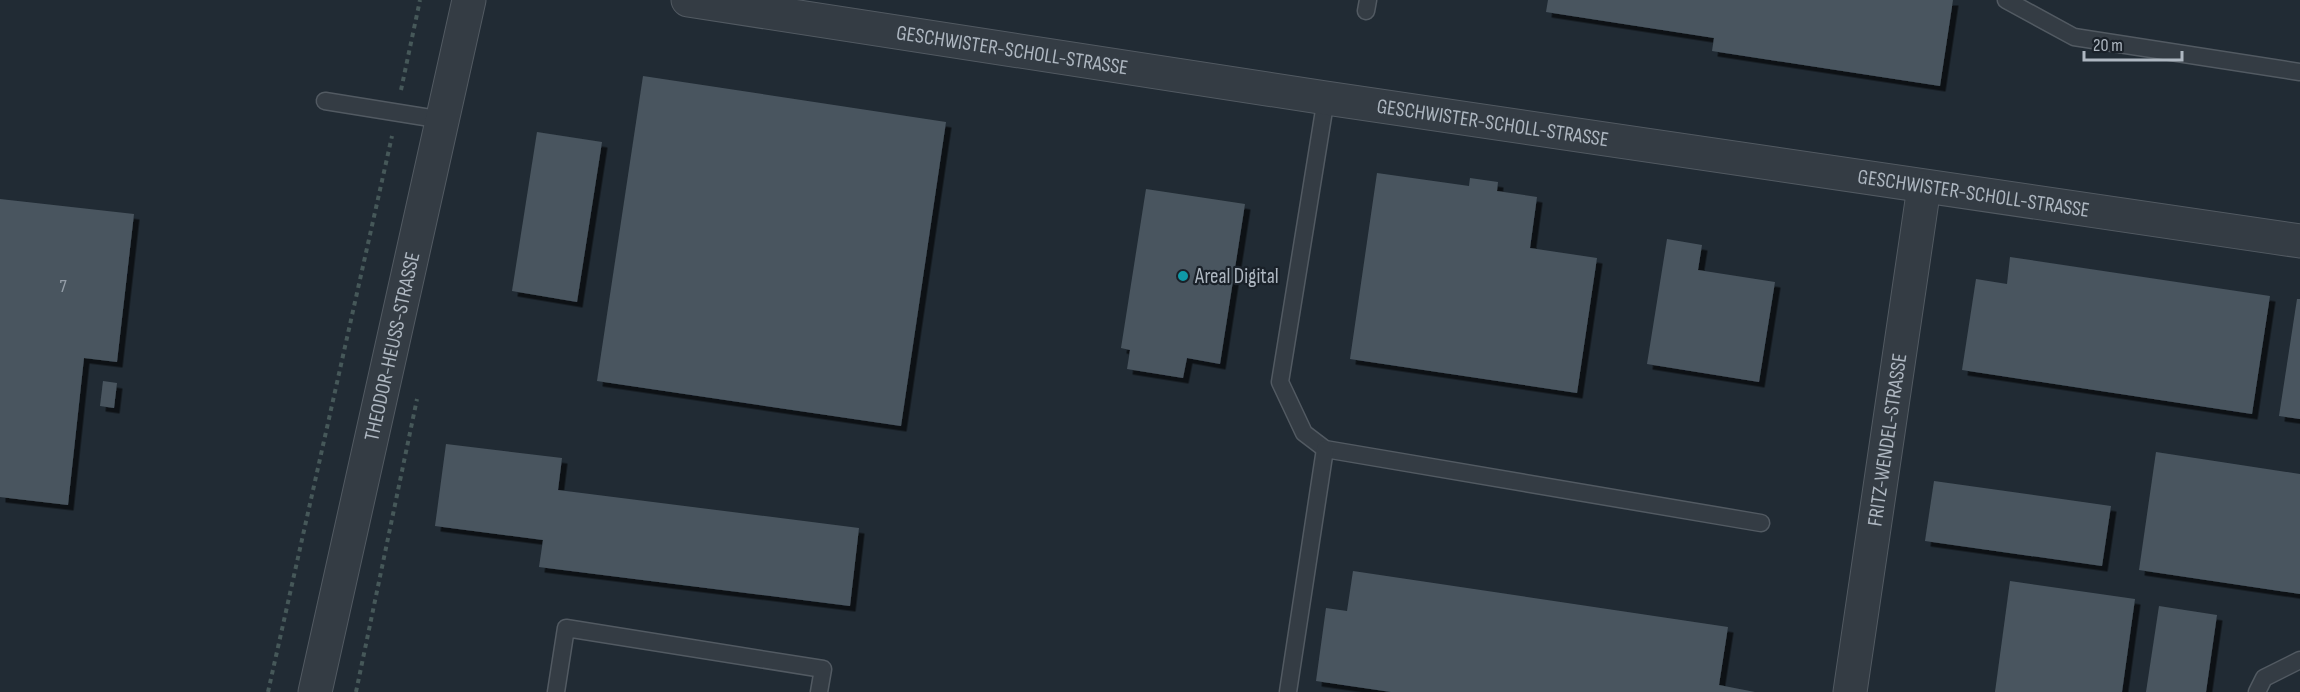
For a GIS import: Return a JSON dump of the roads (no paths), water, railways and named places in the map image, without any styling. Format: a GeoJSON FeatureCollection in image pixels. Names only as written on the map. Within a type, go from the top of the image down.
{"type":"FeatureCollection","features":[{"type":"Feature","properties":{"kind":"street","name":"THEODOR-HEUSS-STRASSE"},"geometry":{"type":"LineString","coordinates":[[315,692],[469,0]]}},
{"type":"Feature","properties":{"kind":"street","name":"GESCHWISTER-SCHOLL-STRASSE"},"geometry":{"type":"LineString","coordinates":[[688,0],[1326,98],[2300,241]]}},
{"type":"Feature","properties":{"kind":"street","name":"FRITZ-WENDEL-STRASSE"},"geometry":{"type":"LineString","coordinates":[[1850,692],[1924,187]]}},
{"type":"Feature","properties":{"kind":"lane"},"geometry":{"type":"LineString","coordinates":[[2006,0],[2074,38],[2300,72]]}},
{"type":"Feature","properties":{"kind":"lane"},"geometry":{"type":"LineString","coordinates":[[1326,98],[1280,382],[1304,433],[1325,449],[1761,523]]}},
{"type":"Feature","properties":{"kind":"lane"},"geometry":{"type":"LineString","coordinates":[[325,101],[443,120]]}},
{"type":"Feature","properties":{"kind":"lane"},"geometry":{"type":"LineString","coordinates":[[1288,692],[1325,449]]}},
{"type":"Feature","properties":{"kind":"lane"},"geometry":{"type":"LineString","coordinates":[[556,692],[566,628],[823,669],[819,692]]}},
{"type":"Feature","properties":{"kind":"lane"},"geometry":{"type":"LineString","coordinates":[[2258,692],[2264,678],[2300,660]]}},
{"type":"Feature","properties":{"kind":"place","name":"Areal Digital"},"geometry":{"type":"Point","coordinates":[1183,276]}}]}
